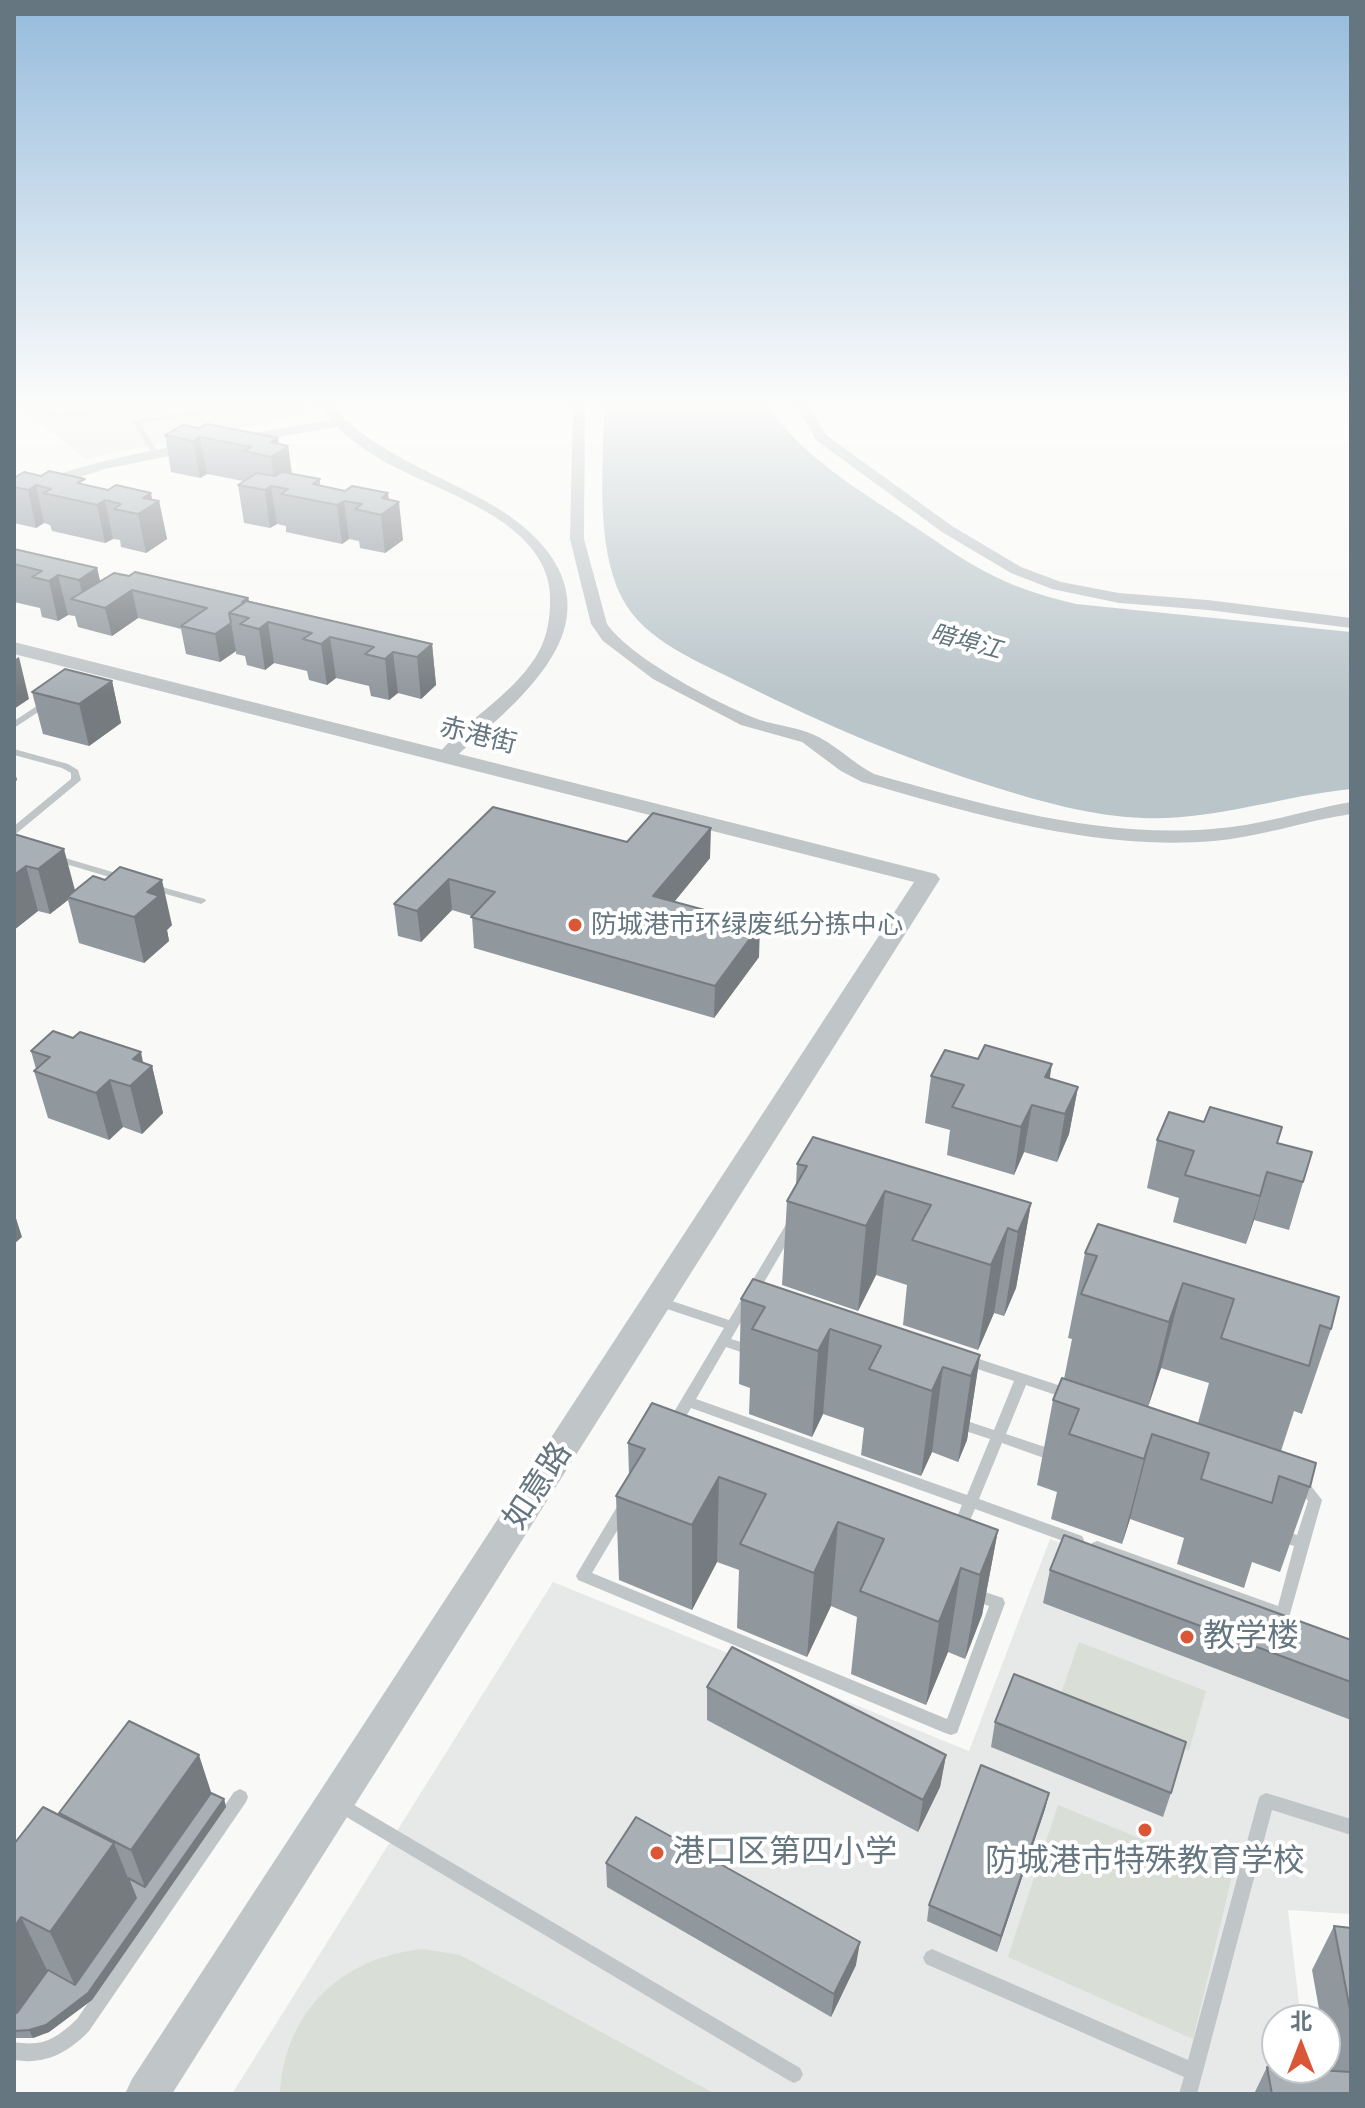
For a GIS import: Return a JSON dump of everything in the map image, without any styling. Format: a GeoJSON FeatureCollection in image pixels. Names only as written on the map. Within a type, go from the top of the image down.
{"type":"FeatureCollection","features":[{"type":"Feature","properties":{"kind":"street"},"geometry":{"type":"LineString","coordinates":[[445,757],[525,682],[552,645],[562,603],[558,577],[538,543],[502,514],[472,499]]}},
{"type":"Feature","properties":{"kind":"street"},"geometry":{"type":"LineString","coordinates":[[578,499],[577,539],[599,624],[624,652],[672,682],[747,721],[808,738],[847,767],[868,778],[1069,829],[1142,837],[1215,835],[1351,808]]}},
{"type":"Feature","properties":{"kind":"street"},"geometry":{"type":"LineString","coordinates":[[906,499],[947,529],[1016,570],[1057,586],[1119,598],[1208,605],[1351,623]]}},
{"type":"Feature","properties":{"kind":"street","name":"赤港街"},"geometry":{"type":"LineString","coordinates":[[14,648],[91,673],[445,757],[928,879]]}},
{"type":"Feature","properties":{"kind":"street","name":"如意路"},"geometry":{"type":"LineString","coordinates":[[147,2094],[928,879]]}},
{"type":"Feature","properties":{"kind":"lane"},"geometry":{"type":"LineString","coordinates":[[14,725],[61,693]]}},
{"type":"Feature","properties":{"kind":"lane"},"geometry":{"type":"LineString","coordinates":[[14,752],[65,766],[75,772],[76,780],[14,831]]}},
{"type":"Feature","properties":{"kind":"lane"},"geometry":{"type":"LineString","coordinates":[[49,856],[201,901]]}},
{"type":"Feature","properties":{"kind":"lane"},"geometry":{"type":"LineString","coordinates":[[663,1442],[732,1326],[761,1292],[803,1206]]}},
{"type":"Feature","properties":{"kind":"lane"},"geometry":{"type":"LineString","coordinates":[[657,1301],[732,1326]]}},
{"type":"Feature","properties":{"kind":"lane"},"geometry":{"type":"LineString","coordinates":[[723,1341],[766,1356]]}},
{"type":"Feature","properties":{"kind":"lane"},"geometry":{"type":"LineString","coordinates":[[947,1354],[1081,1398]]}},
{"type":"Feature","properties":{"kind":"lane"},"geometry":{"type":"LineString","coordinates":[[954,1541],[1022,1379]]}},
{"type":"Feature","properties":{"kind":"lane"},"geometry":{"type":"LineString","coordinates":[[687,1401],[1283,1614],[1315,1500],[1288,1467]]}},
{"type":"Feature","properties":{"kind":"lane"},"geometry":{"type":"LineString","coordinates":[[940,1416],[1071,1462]]}},
{"type":"Feature","properties":{"kind":"lane"},"geometry":{"type":"LineString","coordinates":[[631,1496],[583,1576],[951,1728],[998,1603],[962,1590]]}},
{"type":"Feature","properties":{"kind":"lane"},"geometry":{"type":"LineString","coordinates":[[1259,1528],[1302,1543]]}},
{"type":"Feature","properties":{"kind":"lane"},"geometry":{"type":"LineString","coordinates":[[14,2051],[44,2052],[65,2044],[83,2025],[240,1797]]}},
{"type":"Feature","properties":{"kind":"lane"},"geometry":{"type":"LineString","coordinates":[[1188,2094],[1266,1801],[1351,1827]]}},
{"type":"Feature","properties":{"kind":"lane"},"geometry":{"type":"LineString","coordinates":[[335,1802],[794,2074]]}},
{"type":"Feature","properties":{"kind":"lane"},"geometry":{"type":"LineString","coordinates":[[932,1958],[1194,2072]]}},
{"type":"Feature","properties":{"kind":"shaded area"},"geometry":{"type":"Polygon","coordinates":[[[1050,1539],[1351,1650],[1351,1914],[1288,1910],[1299,2004],[1261,2004],[1261,2084],[1309,2084],[1310,2094],[232,2094],[553,1582],[969,1751],[1050,1539]]]}},
{"type":"Feature","properties":{"kind":"shaded area"},"geometry":{"type":"Polygon","coordinates":[[[1079,1642],[1206,1691],[1189,1751],[1059,1699],[1079,1642]]]}},
{"type":"Feature","properties":{"kind":"shaded area"},"geometry":{"type":"Polygon","coordinates":[[[1058,1805],[1232,1876],[1193,2039],[1008,1957],[1058,1805]]]}},
{"type":"Feature","properties":{"kind":"shaded area"},"geometry":{"type":"Polygon","coordinates":[[[422,1949],[460,1955],[715,2094],[280,2094],[284,2064],[293,2038],[322,1994],[366,1964],[393,1954],[422,1949]]]}},
{"type":"Feature","properties":{"kind":"water","name":"暗埠江"},"geometry":{"type":"Polygon","coordinates":[[[873,499],[954,553],[1004,581],[1076,604],[1351,632],[1351,789],[1195,816],[1123,817],[1049,803],[962,777],[898,753],[805,714],[692,659],[659,639],[632,613],[622,598],[607,552],[602,501],[873,499]]]}},
{"type":"Feature","properties":{"kind":"building"},"geometry":{"type":"Polygon","coordinates":[[[72,499],[159,501],[138,514],[114,509],[121,504],[105,500],[97,505],[72,499]]]}},
{"type":"Feature","properties":{"kind":"building"},"geometry":{"type":"Polygon","coordinates":[[[308,499],[399,502],[381,515],[355,509],[362,504],[344,501],[337,505],[308,499]]]}},
{"type":"Feature","properties":{"kind":"building"},"geometry":{"type":"Polygon","coordinates":[[[14,549],[97,568],[79,580],[58,575],[49,581],[32,577],[42,571],[14,564],[14,549]]]}},
{"type":"Feature","properties":{"kind":"building"},"geometry":{"type":"Polygon","coordinates":[[[135,572],[248,598],[229,613],[231,623],[215,634],[181,626],[207,608],[132,590],[105,608],[71,599],[114,573],[129,576],[135,572]]]}},
{"type":"Feature","properties":{"kind":"building"},"geometry":{"type":"Polygon","coordinates":[[[246,601],[432,644],[417,657],[393,652],[385,659],[365,654],[374,647],[330,637],[321,644],[303,639],[312,633],[268,622],[259,629],[240,624],[249,618],[229,613],[246,601]]]}},
{"type":"Feature","properties":{"kind":"building"},"geometry":{"type":"Polygon","coordinates":[[[65,669],[112,681],[79,704],[32,692],[65,669]]]}},
{"type":"Feature","properties":{"kind":"building","name":"防城港市环绿废纸分拣中心"},"geometry":{"type":"Polygon","coordinates":[[[493,807],[627,842],[653,813],[711,828],[653,896],[760,925],[715,986],[471,917],[495,892],[449,879],[417,911],[394,904],[493,807]]]}},
{"type":"Feature","properties":{"kind":"building"},"geometry":{"type":"Polygon","coordinates":[[[14,834],[64,849],[38,869],[26,866],[14,875],[14,834]]]}},
{"type":"Feature","properties":{"kind":"building"},"geometry":{"type":"Polygon","coordinates":[[[120,867],[162,880],[147,892],[159,896],[134,917],[67,897],[93,876],[105,880],[120,867]]]}},
{"type":"Feature","properties":{"kind":"building"},"geometry":{"type":"Polygon","coordinates":[[[53,1031],[73,1038],[80,1032],[141,1052],[133,1059],[152,1066],[130,1086],[110,1080],[96,1093],[34,1071],[50,1057],[31,1051],[53,1031]]]}},
{"type":"Feature","properties":{"kind":"building"},"geometry":{"type":"Polygon","coordinates":[[[985,1045],[1052,1064],[1045,1077],[1078,1087],[1065,1114],[1032,1105],[1021,1127],[952,1107],[964,1085],[931,1076],[945,1050],[978,1059],[985,1045]]]}},
{"type":"Feature","properties":{"kind":"building"},"geometry":{"type":"Polygon","coordinates":[[[1210,1107],[1282,1127],[1277,1143],[1312,1152],[1303,1182],[1267,1172],[1260,1196],[1185,1175],[1194,1151],[1157,1140],[1169,1112],[1204,1122],[1210,1107]]]}},
{"type":"Feature","properties":{"kind":"building"},"geometry":{"type":"Polygon","coordinates":[[[813,1137],[1031,1203],[1018,1232],[1008,1228],[991,1265],[912,1240],[931,1205],[885,1191],[866,1226],[787,1201],[807,1166],[797,1164],[813,1137]]]}},
{"type":"Feature","properties":{"kind":"building"},"geometry":{"type":"Polygon","coordinates":[[[1098,1224],[1339,1297],[1331,1329],[1320,1325],[1309,1366],[1221,1338],[1234,1299],[1183,1283],[1169,1322],[1081,1294],[1097,1256],[1085,1253],[1098,1224]]]}},
{"type":"Feature","properties":{"kind":"building"},"geometry":{"type":"Polygon","coordinates":[[[753,1279],[980,1355],[971,1376],[943,1367],[932,1391],[869,1369],[881,1346],[830,1329],[818,1351],[752,1329],[765,1307],[741,1299],[753,1279]]]}},
{"type":"Feature","properties":{"kind":"building"},"geometry":{"type":"Polygon","coordinates":[[[1062,1378],[1316,1463],[1310,1487],[1279,1476],[1272,1503],[1201,1479],[1209,1453],[1152,1434],[1144,1459],[1069,1434],[1079,1409],[1053,1400],[1062,1378]]]}},
{"type":"Feature","properties":{"kind":"building"},"geometry":{"type":"Polygon","coordinates":[[[652,1403],[998,1530],[980,1575],[961,1568],[939,1622],[860,1591],[884,1539],[838,1522],[814,1573],[740,1544],[766,1494],[719,1477],[692,1525],[616,1496],[645,1449],[628,1443],[652,1403]]]}},
{"type":"Feature","properties":{"kind":"building"},"geometry":{"type":"Polygon","coordinates":[[[1064,1535],[1351,1640],[1351,1682],[1050,1570],[1064,1535]]]}},
{"type":"Feature","properties":{"kind":"building"},"geometry":{"type":"Polygon","coordinates":[[[732,1647],[946,1755],[923,1800],[707,1687],[732,1647]]]}},
{"type":"Feature","properties":{"kind":"building"},"geometry":{"type":"Polygon","coordinates":[[[1014,1674],[1186,1742],[1171,1793],[995,1722],[1014,1674]]]}},
{"type":"Feature","properties":{"kind":"building"},"geometry":{"type":"Polygon","coordinates":[[[129,1721],[199,1755],[131,1850],[59,1813],[129,1721]]]}},
{"type":"Feature","properties":{"kind":"building"},"geometry":{"type":"Polygon","coordinates":[[[981,1765],[1049,1793],[1001,1936],[929,1905],[981,1765]]]}},
{"type":"Feature","properties":{"kind":"building"},"geometry":{"type":"Polygon","coordinates":[[[211,1793],[224,1799],[88,1993],[46,2025],[14,2031],[14,2012],[17,2013],[48,1970],[75,1985],[136,1898],[128,1878],[145,1887],[211,1793]]]}},
{"type":"Feature","properties":{"kind":"building"},"geometry":{"type":"Polygon","coordinates":[[[43,1807],[114,1843],[50,1932],[21,1917],[14,1927],[14,1844],[43,1807]]]}},
{"type":"Feature","properties":{"kind":"building"},"geometry":{"type":"Polygon","coordinates":[[[636,1817],[860,1942],[834,1994],[606,1863],[636,1817]]]}},
{"type":"Feature","properties":{"kind":"building"},"geometry":{"type":"Polygon","coordinates":[[[1334,1926],[1351,1928],[1351,2015],[1334,1926]]]}},
{"type":"Feature","properties":{"kind":"building"},"geometry":{"type":"Polygon","coordinates":[[[1341,2071],[1351,2072],[1351,2094],[1272,2094],[1270,2084],[1341,2084],[1341,2071]]]}},
{"type":"Feature","properties":{"kind":"place","name":"防城港市环绿废纸分拣中心"},"geometry":{"type":"Point","coordinates":[575,925]}},
{"type":"Feature","properties":{"kind":"place","name":"教学楼"},"geometry":{"type":"Point","coordinates":[1187,1637]}},
{"type":"Feature","properties":{"kind":"place","name":"防城港市特殊教育学校"},"geometry":{"type":"Point","coordinates":[1145,1830]}},
{"type":"Feature","properties":{"kind":"place","name":"港口区第四小学"},"geometry":{"type":"Point","coordinates":[657,1853]}}]}
